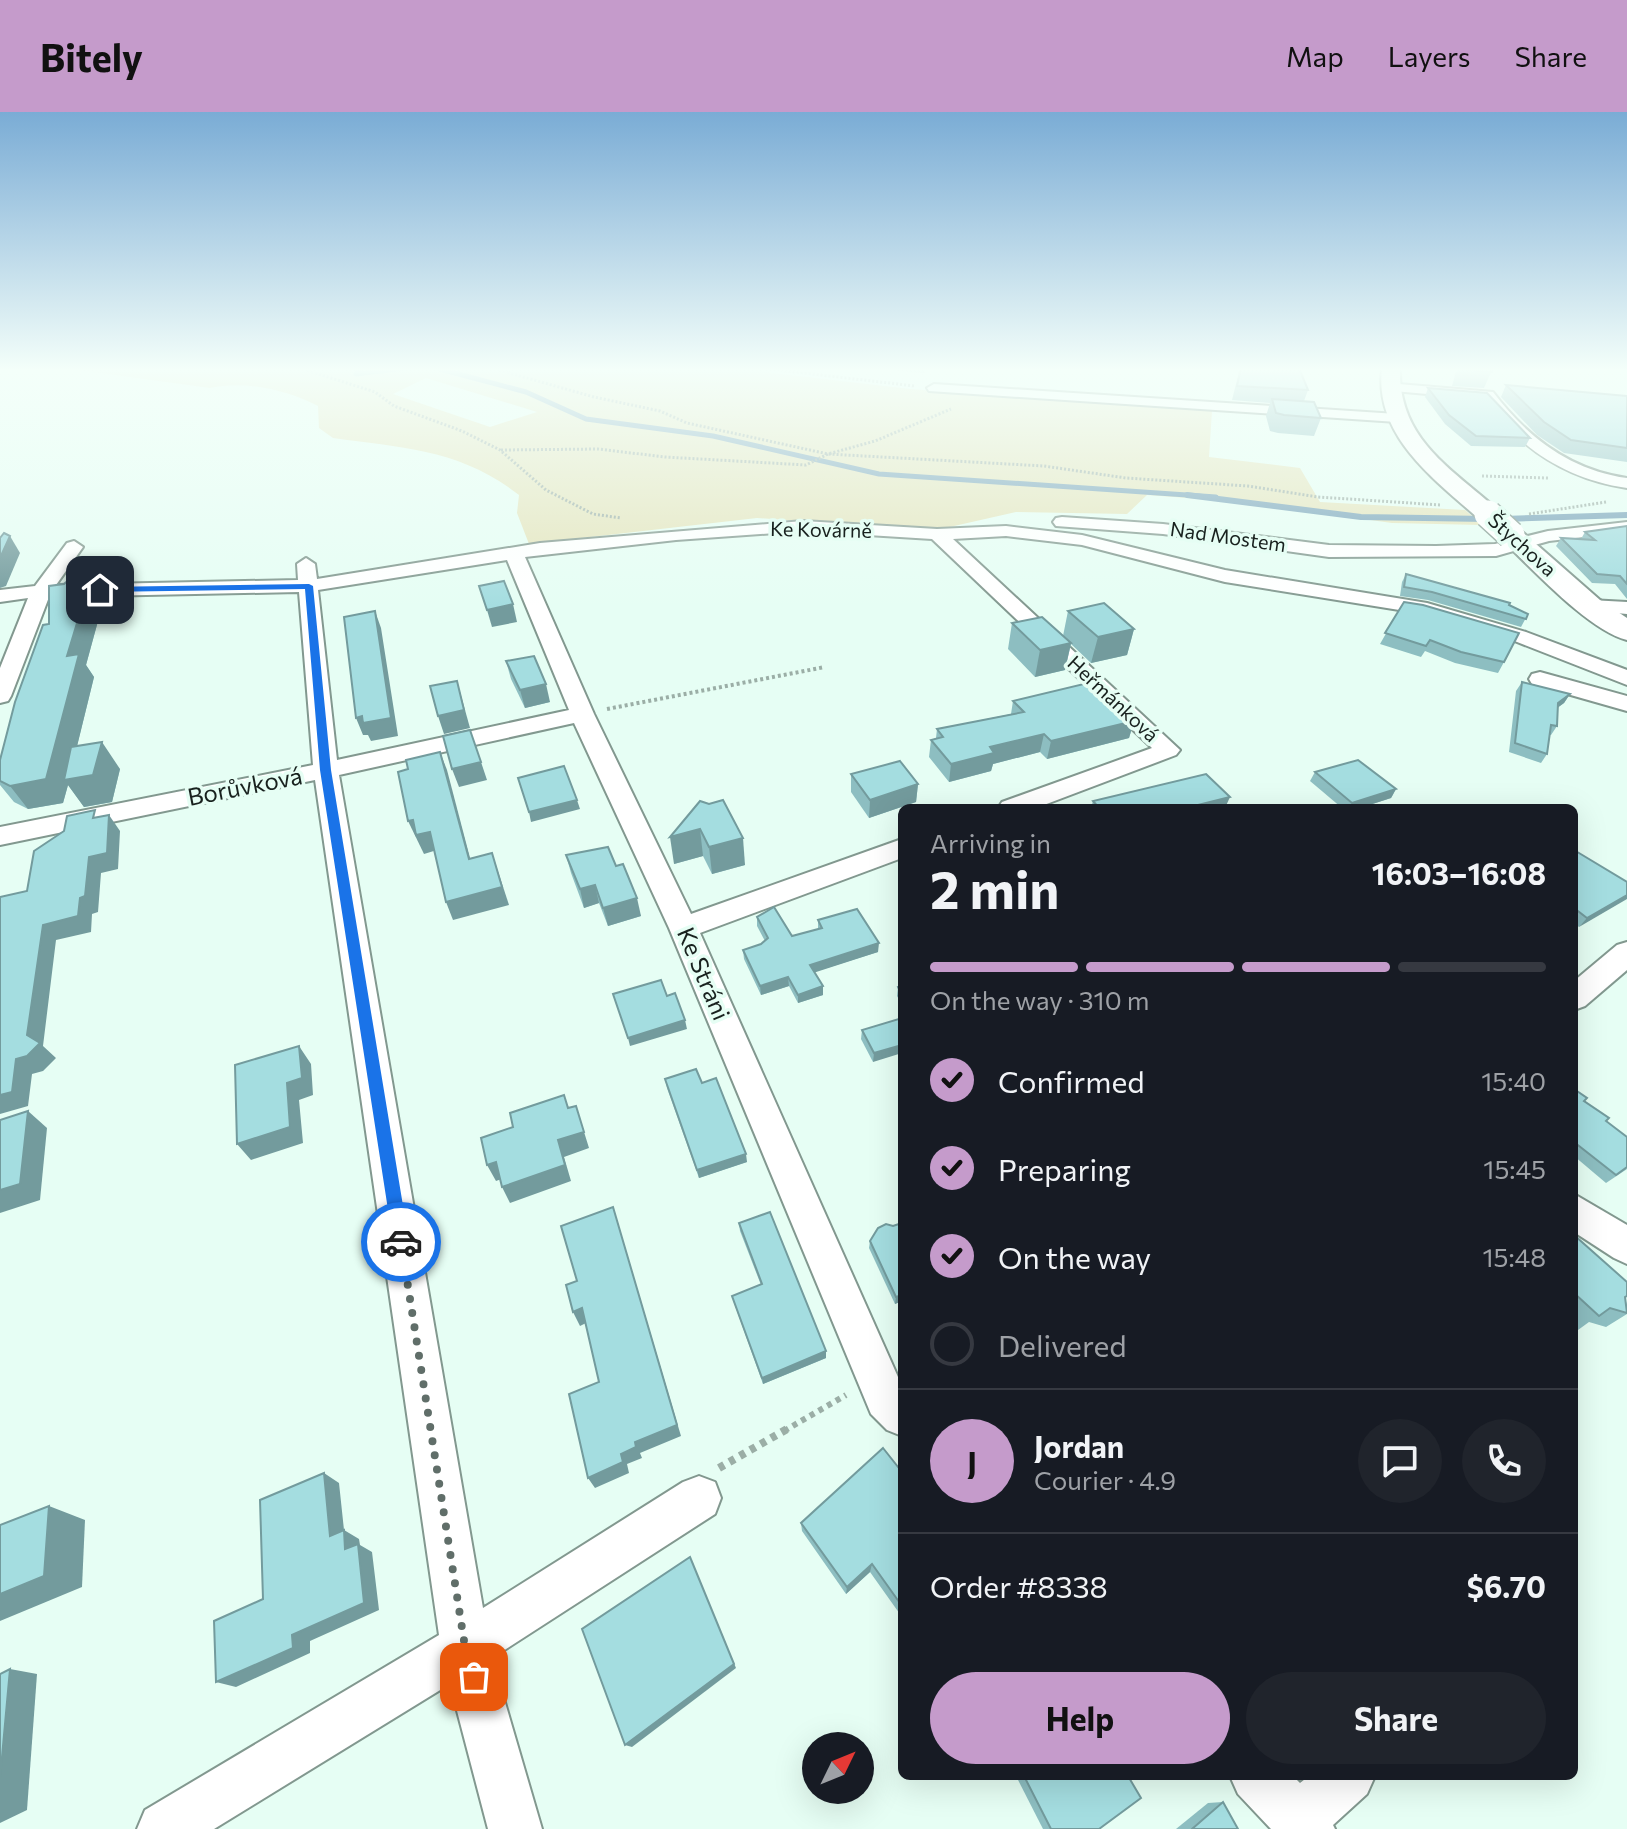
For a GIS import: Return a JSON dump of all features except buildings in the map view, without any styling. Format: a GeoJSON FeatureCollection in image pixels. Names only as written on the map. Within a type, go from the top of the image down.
{"type":"FeatureCollection","features":[{"type":"Feature","properties":{"kind":"street","name":"Štychova"},"geometry":{"type":"LineString","coordinates":[[1419,448],[1590,606],[1627,631]]}},
{"type":"Feature","properties":{"kind":"street"},"geometry":{"type":"LineString","coordinates":[[1543,448],[1571,468],[1619,482]]}},
{"type":"Feature","properties":{"kind":"street","name":"Nad Mostem"},"geometry":{"type":"LineString","coordinates":[[937,534],[1017,521],[1087,523],[1163,529],[1329,551],[1436,552],[1496,550],[1515,539],[1627,527]]}},
{"type":"Feature","properties":{"kind":"street","name":"Ke Kovárně"},"geometry":{"type":"LineString","coordinates":[[0,596],[307,575],[676,535],[803,526],[937,534],[1006,531],[1082,540],[1225,576],[1420,607],[1519,636],[1627,678]]}},
{"type":"Feature","properties":{"kind":"street","name":"Heřmánková"},"geometry":{"type":"LineString","coordinates":[[937,534],[1168,750],[1022,804]]}},
{"type":"Feature","properties":{"kind":"street"},"geometry":{"type":"LineString","coordinates":[[1275,543],[1336,560],[1427,564]]}},
{"type":"Feature","properties":{"kind":"street"},"geometry":{"type":"LineString","coordinates":[[0,696],[4,674],[41,591],[74,547]]}},
{"type":"Feature","properties":{"kind":"street","name":"Ke Stráni"},"geometry":{"type":"LineString","coordinates":[[514,553],[582,714],[683,928],[897,1401]]}},
{"type":"Feature","properties":{"kind":"street"},"geometry":{"type":"LineString","coordinates":[[307,575],[326,770],[465,1647],[515,1829]]}},
{"type":"Feature","properties":{"kind":"street"},"geometry":{"type":"LineString","coordinates":[[1590,606],[1627,608]]}},
{"type":"Feature","properties":{"kind":"street"},"geometry":{"type":"LineString","coordinates":[[1540,679],[1584,689],[1627,704]]}},
{"type":"Feature","properties":{"kind":"street","name":"Borůvková"},"geometry":{"type":"LineString","coordinates":[[0,836],[582,714]]}},
{"type":"Feature","properties":{"kind":"street"},"geometry":{"type":"LineString","coordinates":[[683,928],[898,849]]}},
{"type":"Feature","properties":{"kind":"street"},"geometry":{"type":"LineString","coordinates":[[1578,995],[1627,953]]}},
{"type":"Feature","properties":{"kind":"street"},"geometry":{"type":"LineString","coordinates":[[1578,1214],[1627,1246]]}},
{"type":"Feature","properties":{"kind":"street"},"geometry":{"type":"LineString","coordinates":[[164,1829],[465,1647],[699,1498]]}},
{"type":"Feature","properties":{"kind":"street"},"geometry":{"type":"LineString","coordinates":[[1260,1780],[1303,1824],[1345,1780]]}},
{"type":"Feature","properties":{"kind":"path"},"geometry":{"type":"LineString","coordinates":[[496,448],[546,490],[593,514],[633,520]]}},
{"type":"Feature","properties":{"kind":"path"},"geometry":{"type":"LineString","coordinates":[[801,448],[828,454],[1044,466],[1126,478],[1248,486],[1318,497],[1446,506]]}},
{"type":"Feature","properties":{"kind":"path"},"geometry":{"type":"LineString","coordinates":[[500,450],[598,449],[665,457],[806,465],[849,448]]}},
{"type":"Feature","properties":{"kind":"path"},"geometry":{"type":"LineString","coordinates":[[1471,476],[1619,482]]}},
{"type":"Feature","properties":{"kind":"path"},"geometry":{"type":"LineString","coordinates":[[1529,514],[1613,500]]}},
{"type":"Feature","properties":{"kind":"path"},"geometry":{"type":"LineString","coordinates":[[582,714],[825,667]]}},
{"type":"Feature","properties":{"kind":"green space"},"geometry":{"type":"Polygon","coordinates":[[[408,448],[1210,448],[1209,457],[1300,468],[1320,502],[1465,510],[1482,525],[1392,523],[1242,502],[1147,495],[1127,514],[1016,512],[932,531],[757,518],[529,544],[517,513],[519,495],[475,468],[408,448]]]}},
{"type":"Feature","properties":{"kind":"waterway"},"geometry":{"type":"LineString","coordinates":[[766,448],[879,474],[1187,495]]}},
{"type":"Feature","properties":{"kind":"waterway"},"geometry":{"type":"LineString","coordinates":[[1187,495],[1216,497]]}},
{"type":"Feature","properties":{"kind":"waterway"},"geometry":{"type":"LineString","coordinates":[[1187,495],[1361,517],[1488,519]]}},
{"type":"Feature","properties":{"kind":"waterway"},"geometry":{"type":"LineString","coordinates":[[1503,519],[1627,515]]}},
{"type":"Feature","properties":{"kind":"way so far"},"geometry":{"type":"LineString","coordinates":[[401,1242],[465,1647],[474,1677]]}},
{"type":"Feature","properties":{"kind":"route"},"geometry":{"type":"LineString","coordinates":[[100,590],[309,586],[326,770],[401,1242]]}}]}
